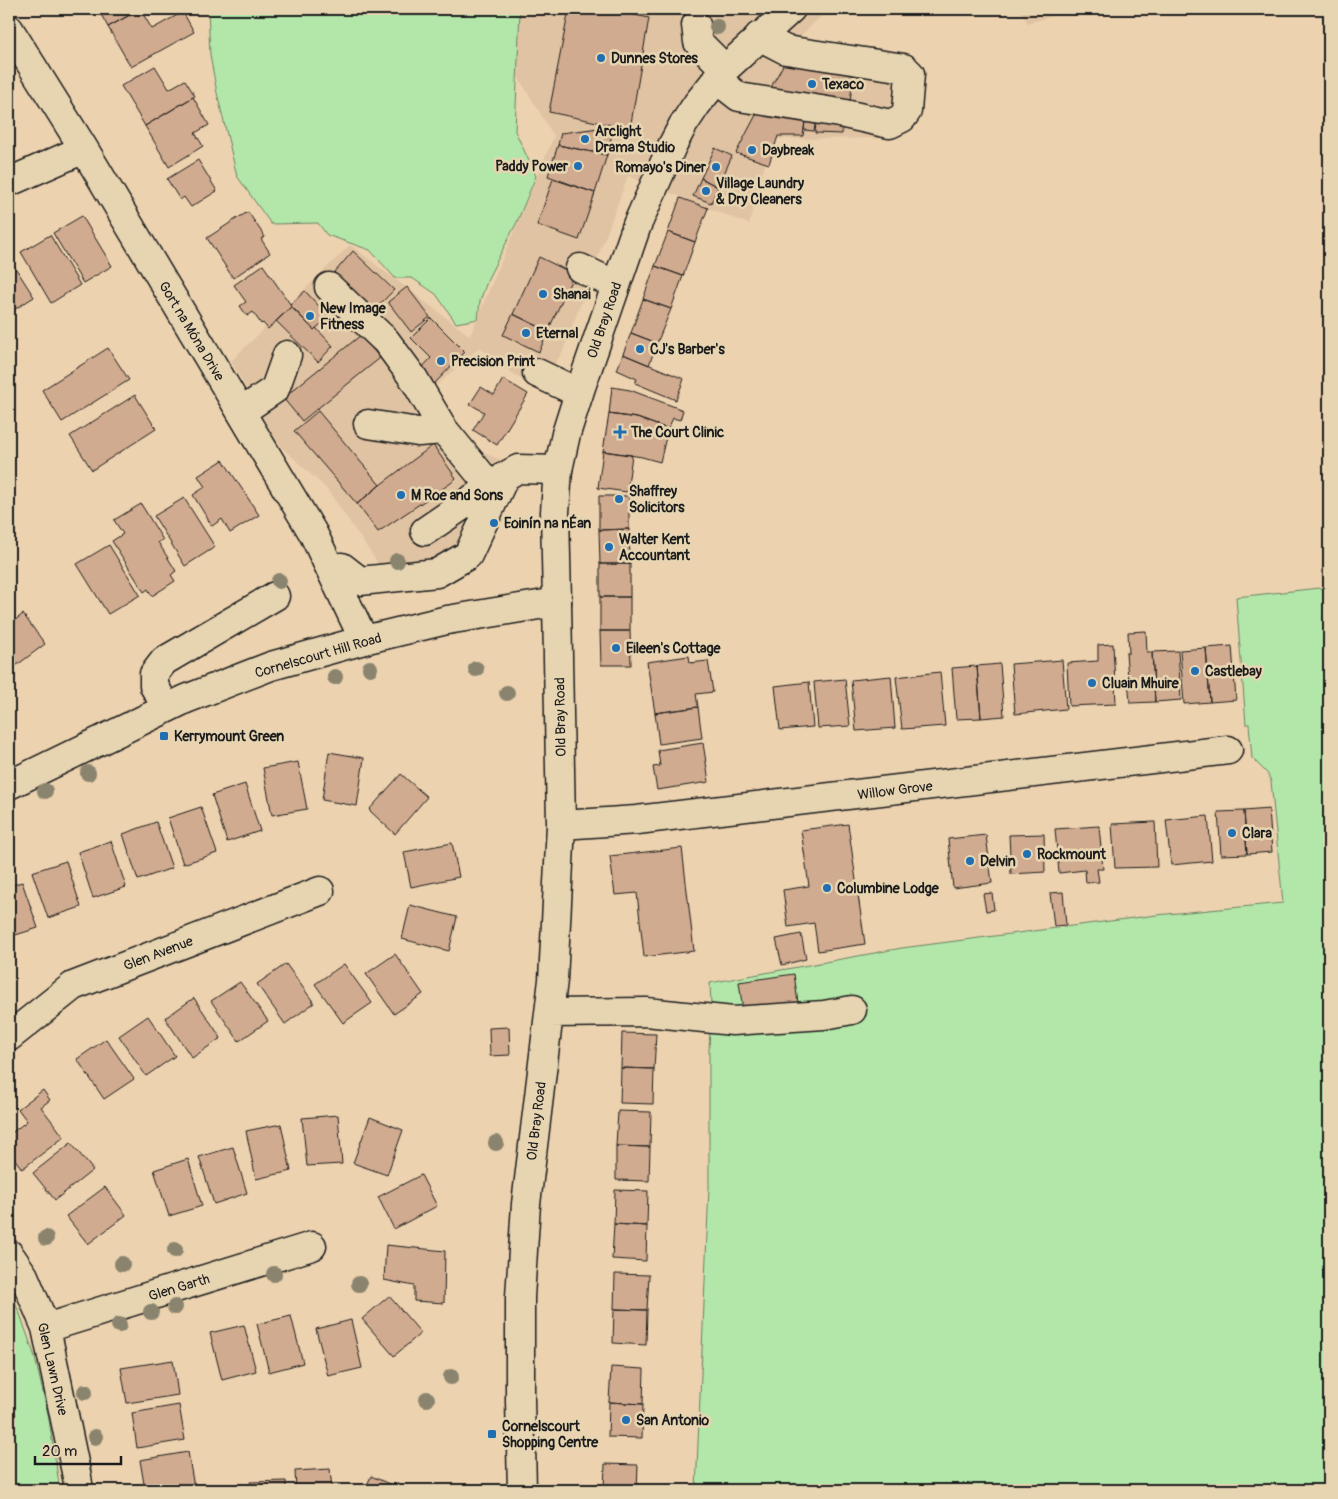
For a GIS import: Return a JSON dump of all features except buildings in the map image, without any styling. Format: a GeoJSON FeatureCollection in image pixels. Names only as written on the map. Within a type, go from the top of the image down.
{"type":"FeatureCollection","features":[{"type":"Feature","properties":{"kind":"street","name":"Old Bray Road"},"geometry":{"type":"LineString","coordinates":[[522,1490],[520,1298],[526,1204],[549,1014],[557,919],[561,826],[556,512],[558,470],[566,434],[579,393],[637,224],[672,146],[697,104],[721,74],[791,9]]}},
{"type":"Feature","properties":{"kind":"street"},"geometry":{"type":"LineString","coordinates":[[696,26],[698,42],[738,97],[840,113],[890,124],[902,118],[907,111],[910,74],[904,68],[786,50],[760,36]]}},
{"type":"Feature","properties":{"kind":"street","name":"Gort na Móna Drive"},"geometry":{"type":"LineString","coordinates":[[9,29],[84,149],[313,533],[364,640]]}},
{"type":"Feature","properties":{"kind":"street"},"geometry":{"type":"LineString","coordinates":[[9,182],[84,149]]}},
{"type":"Feature","properties":{"kind":"street"},"geometry":{"type":"LineString","coordinates":[[580,268],[616,285]]}},
{"type":"Feature","properties":{"kind":"street"},"geometry":{"type":"LineString","coordinates":[[329,287],[386,341],[414,379],[444,430],[498,481]]}},
{"type":"Feature","properties":{"kind":"street"},"geometry":{"type":"LineString","coordinates":[[241,412],[275,389],[287,355]]}},
{"type":"Feature","properties":{"kind":"street"},"geometry":{"type":"LineString","coordinates":[[537,373],[579,393]]}},
{"type":"Feature","properties":{"kind":"street"},"geometry":{"type":"LineString","coordinates":[[368,424],[418,432],[444,430]]}},
{"type":"Feature","properties":{"kind":"street"},"geometry":{"type":"LineString","coordinates":[[426,531],[518,469],[558,470]]}},
{"type":"Feature","properties":{"kind":"street"},"geometry":{"type":"LineString","coordinates":[[342,567],[360,581],[437,572],[468,556],[498,481]]}},
{"type":"Feature","properties":{"kind":"street"},"geometry":{"type":"LineString","coordinates":[[167,708],[154,686],[154,674],[164,661],[274,596]]}},
{"type":"Feature","properties":{"kind":"street","name":"Cornelscourt Hill Road"},"geometry":{"type":"LineString","coordinates":[[9,785],[186,699],[271,666],[364,640],[447,620],[557,602]]}},
{"type":"Feature","properties":{"kind":"street","name":"Willow Grove"},"geometry":{"type":"LineString","coordinates":[[561,826],[637,820],[1228,750]]}},
{"type":"Feature","properties":{"kind":"street","name":"Glen Avenue"},"geometry":{"type":"LineString","coordinates":[[9,1037],[73,986],[320,891]]}},
{"type":"Feature","properties":{"kind":"street"},"geometry":{"type":"LineString","coordinates":[[549,1014],[646,1012],[733,1022],[824,1015],[852,1010]]}},
{"type":"Feature","properties":{"kind":"street","name":"Glen Garth"},"geometry":{"type":"LineString","coordinates":[[46,1328],[312,1246]]}},
{"type":"Feature","properties":{"kind":"street","name":"Glen Lawn Drive"},"geometry":{"type":"LineString","coordinates":[[9,1254],[24,1276],[46,1328],[79,1490]]}},
{"type":"Feature","properties":{"kind":"shaded area"},"geometry":{"type":"Polygon","coordinates":[[[512,9],[829,9],[798,38],[911,59],[909,122],[898,138],[772,139],[749,224],[628,176],[563,351],[538,390],[493,360],[480,347],[430,391],[465,445],[506,462],[461,551],[386,575],[327,489],[277,443],[231,361],[350,245],[470,336],[554,136],[500,47],[512,9]]]}},
{"type":"Feature","properties":{"kind":"shaded area"},"geometry":{"type":"Polygon","coordinates":[[[1019,9],[1077,9],[1028,23],[1019,9]]]}},
{"type":"Feature","properties":{"kind":"green space"},"geometry":{"type":"Polygon","coordinates":[[[208,9],[520,9],[515,131],[536,176],[517,222],[489,276],[480,301],[478,319],[456,323],[436,294],[412,278],[395,278],[370,250],[327,235],[318,223],[271,224],[237,176],[210,55],[208,9]]]}},
{"type":"Feature","properties":{"kind":"green space"},"geometry":{"type":"Polygon","coordinates":[[[1329,587],[1329,1423],[1326,1490],[696,1490],[709,1188],[710,983],[902,948],[1157,915],[1283,903],[1271,781],[1267,773],[1252,758],[1249,724],[1246,724],[1236,597],[1329,587]]]}},
{"type":"Feature","properties":{"kind":"green space"},"geometry":{"type":"Polygon","coordinates":[[[9,1288],[34,1354],[48,1414],[60,1490],[9,1490],[9,1288]]]}},
{"type":"Feature","properties":{"kind":"place","name":"Dunnes Stores"},"geometry":{"type":"Point","coordinates":[601,58]}},
{"type":"Feature","properties":{"kind":"place","name":"Texaco"},"geometry":{"type":"Point","coordinates":[812,84]}},
{"type":"Feature","properties":{"kind":"place","name":"Arclight Drama Studio"},"geometry":{"type":"Point","coordinates":[585,139]}},
{"type":"Feature","properties":{"kind":"place","name":"Daybreak"},"geometry":{"type":"Point","coordinates":[752,150]}},
{"type":"Feature","properties":{"kind":"place","name":"Paddy Power"},"geometry":{"type":"Point","coordinates":[578,166]}},
{"type":"Feature","properties":{"kind":"place","name":"Romayo's Diner"},"geometry":{"type":"Point","coordinates":[716,167]}},
{"type":"Feature","properties":{"kind":"place","name":"Village Laundry & Dry Cleaners"},"geometry":{"type":"Point","coordinates":[706,191]}},
{"type":"Feature","properties":{"kind":"place","name":"Shanai"},"geometry":{"type":"Point","coordinates":[543,294]}},
{"type":"Feature","properties":{"kind":"place","name":"New Image Fitness"},"geometry":{"type":"Point","coordinates":[310,316]}},
{"type":"Feature","properties":{"kind":"place","name":"Eternal"},"geometry":{"type":"Point","coordinates":[526,333]}},
{"type":"Feature","properties":{"kind":"place","name":"CJ's Barber's"},"geometry":{"type":"Point","coordinates":[640,349]}},
{"type":"Feature","properties":{"kind":"place","name":"Precision Print"},"geometry":{"type":"Point","coordinates":[441,361]}},
{"type":"Feature","properties":{"kind":"place","name":"The Court Clinic"},"geometry":{"type":"Point","coordinates":[620,432]}},
{"type":"Feature","properties":{"kind":"place","name":"M Roe and Sons"},"geometry":{"type":"Point","coordinates":[401,495]}},
{"type":"Feature","properties":{"kind":"place","name":"Shaffrey Solicitors"},"geometry":{"type":"Point","coordinates":[619,499]}},
{"type":"Feature","properties":{"kind":"place","name":"Eoinín na nÉan"},"geometry":{"type":"Point","coordinates":[494,523]}},
{"type":"Feature","properties":{"kind":"place","name":"Walter Kent Accountant"},"geometry":{"type":"Point","coordinates":[609,547]}},
{"type":"Feature","properties":{"kind":"place","name":"Eileen's Cottage"},"geometry":{"type":"Point","coordinates":[616,648]}},
{"type":"Feature","properties":{"kind":"place","name":"Castlebay"},"geometry":{"type":"Point","coordinates":[1195,671]}},
{"type":"Feature","properties":{"kind":"place","name":"Cluain Mhuire"},"geometry":{"type":"Point","coordinates":[1092,683]}},
{"type":"Feature","properties":{"kind":"place","name":"Kerrymount Green"},"geometry":{"type":"Point","coordinates":[164,736]}},
{"type":"Feature","properties":{"kind":"place","name":"Clara"},"geometry":{"type":"Point","coordinates":[1232,833]}},
{"type":"Feature","properties":{"kind":"place","name":"Rockmount"},"geometry":{"type":"Point","coordinates":[1027,854]}},
{"type":"Feature","properties":{"kind":"place","name":"Delvin"},"geometry":{"type":"Point","coordinates":[970,861]}},
{"type":"Feature","properties":{"kind":"place","name":"Columbine Lodge"},"geometry":{"type":"Point","coordinates":[827,888]}},
{"type":"Feature","properties":{"kind":"place","name":"San Antonio"},"geometry":{"type":"Point","coordinates":[626,1420]}},
{"type":"Feature","properties":{"kind":"place","name":"Cornelscourt Shopping Centre"},"geometry":{"type":"Point","coordinates":[492,1434]}}]}
